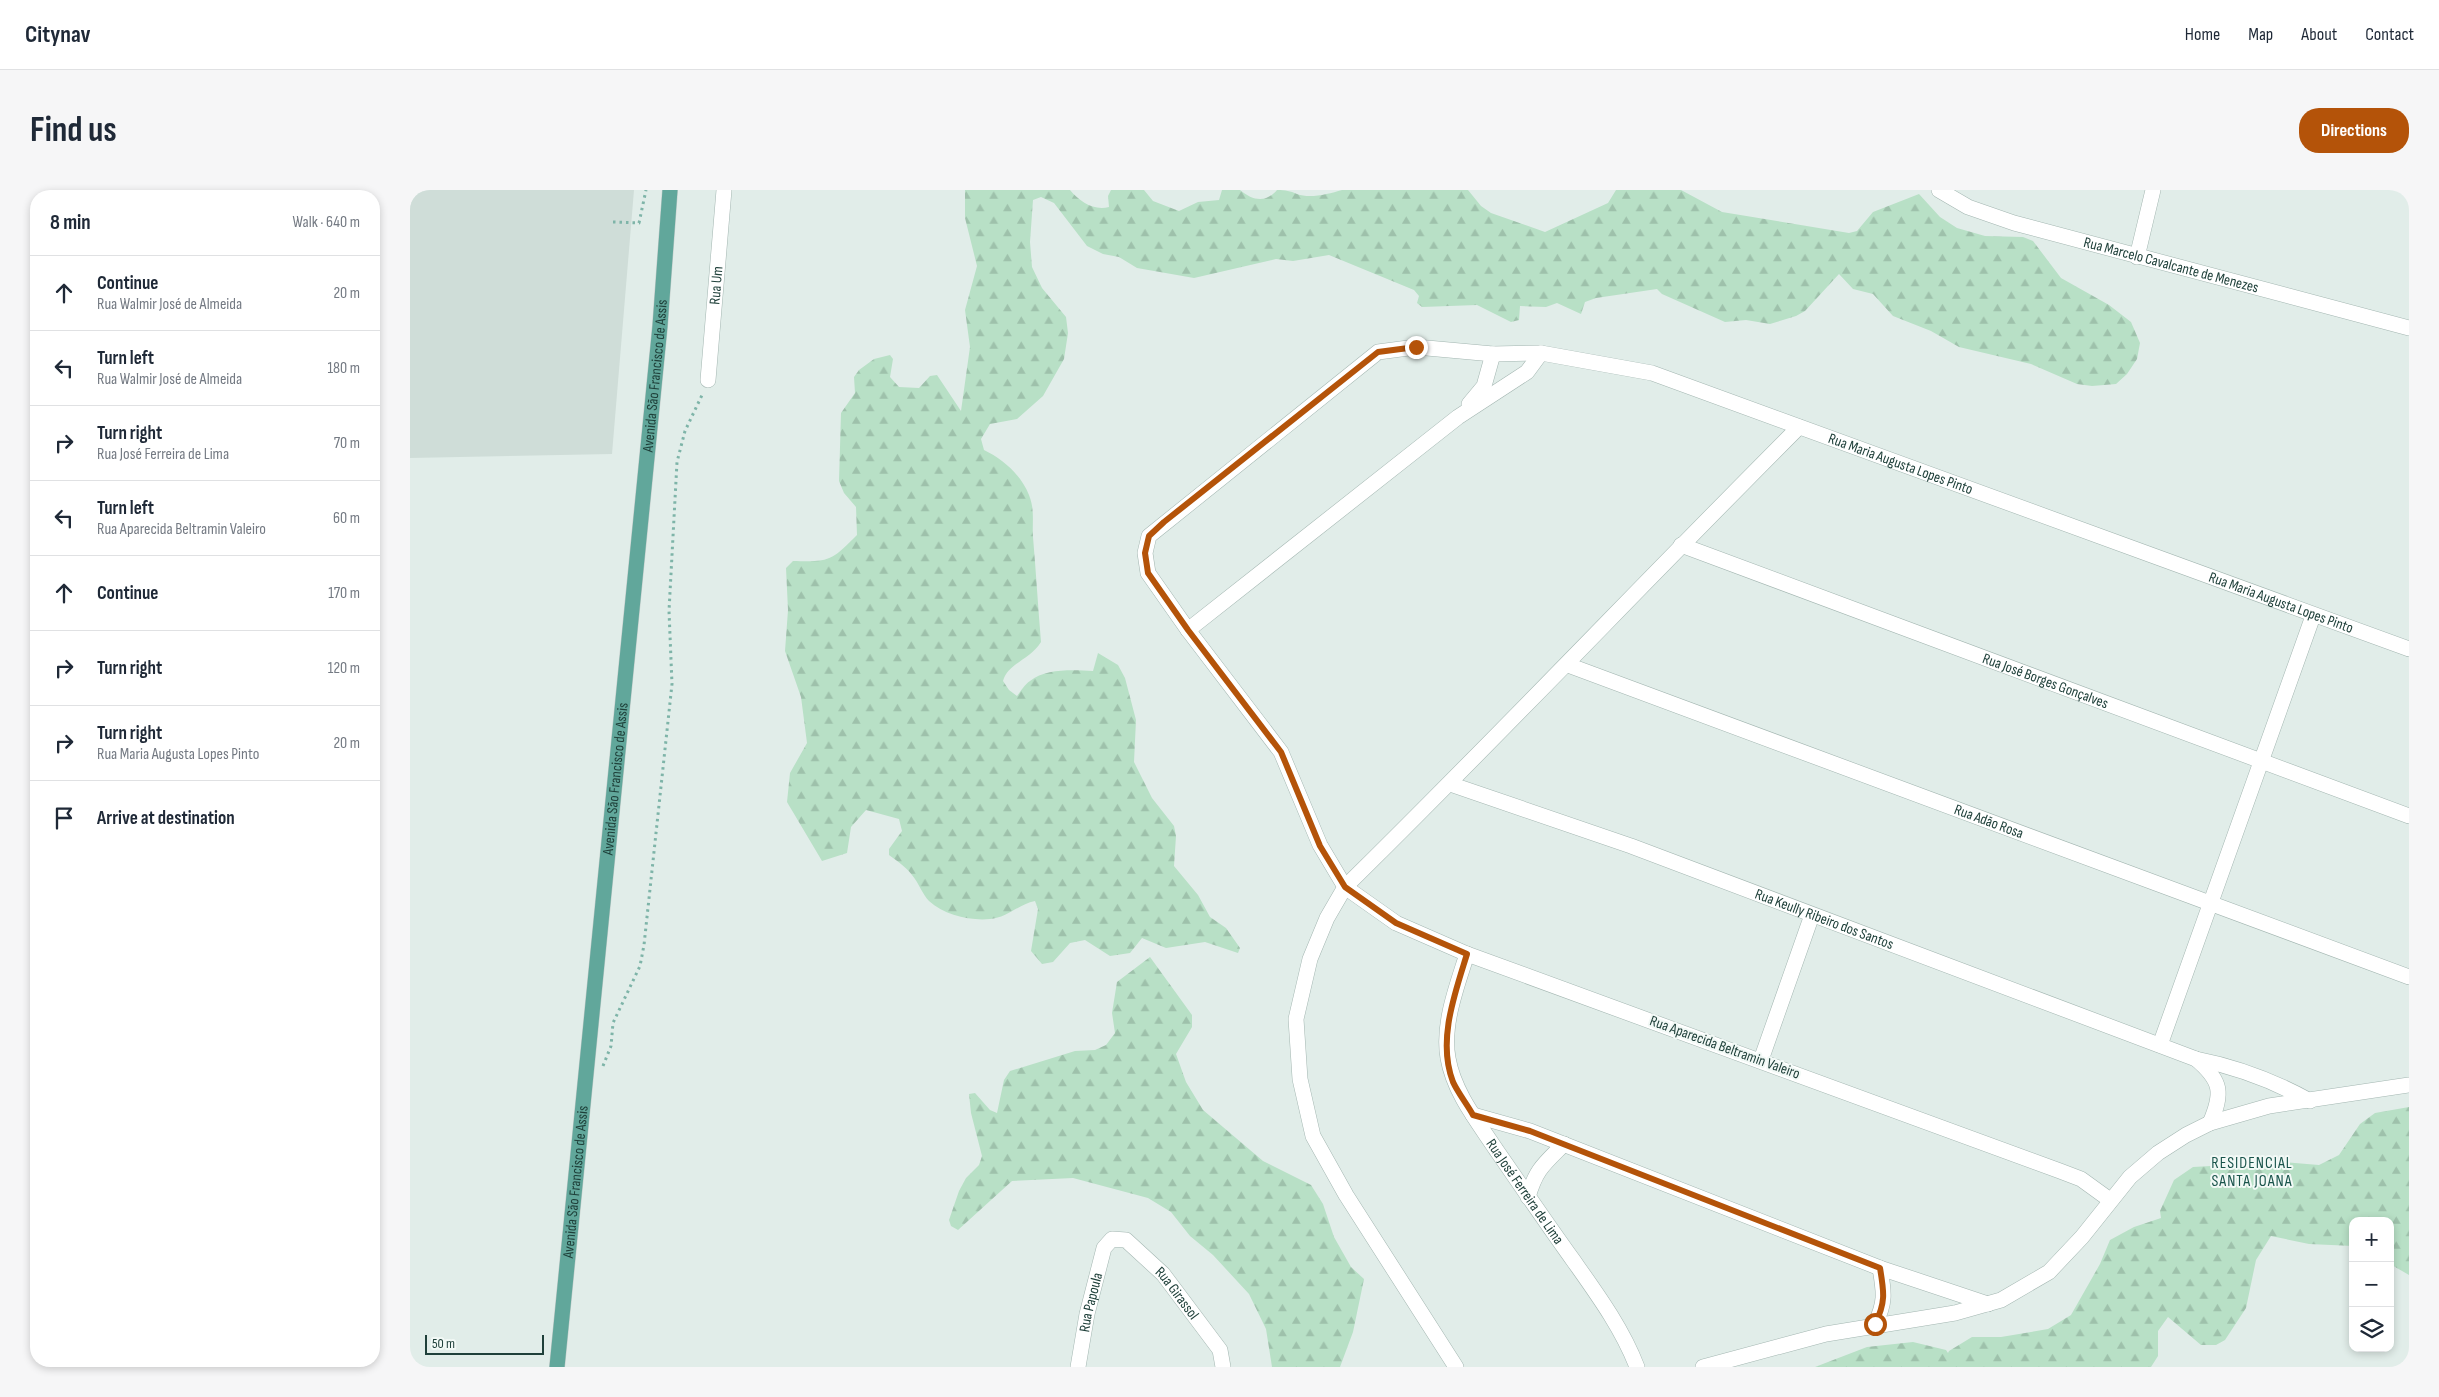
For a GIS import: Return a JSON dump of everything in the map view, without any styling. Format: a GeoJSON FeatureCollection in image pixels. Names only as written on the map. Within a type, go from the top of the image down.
{"type":"FeatureCollection","features":[{"type":"Feature","properties":{"kind":"main road","name":"Avenida São Francisco de Assis"},"geometry":{"type":"LineString","coordinates":[[557,1367],[658,346],[670,190]]}},
{"type":"Feature","properties":{"kind":"street","name":"Rua Um"},"geometry":{"type":"LineString","coordinates":[[708,380],[724,190]]}},
{"type":"Feature","properties":{"kind":"street","name":"Rua Marcelo Cavalcante de Menezes"},"geometry":{"type":"LineString","coordinates":[[1939,190],[1968,207],[2014,223],[2409,328]]}},
{"type":"Feature","properties":{"kind":"street"},"geometry":{"type":"LineString","coordinates":[[2137,257],[2153,190]]}},
{"type":"Feature","properties":{"kind":"street","name":"Rua Maria Augusta Lopes Pinto"},"geometry":{"type":"LineString","coordinates":[[1188,630],[1148,573],[1145,553],[1149,536],[1378,352],[1416,347],[1493,354],[1541,353],[1652,373],[2313,616],[2409,649]]}},
{"type":"Feature","properties":{"kind":"street"},"geometry":{"type":"LineString","coordinates":[[1345,887],[1320,846],[1281,752],[1188,630],[1458,417],[1527,372],[1541,353]]}},
{"type":"Feature","properties":{"kind":"street"},"geometry":{"type":"LineString","coordinates":[[1458,417],[1484,386],[1493,354]]}},
{"type":"Feature","properties":{"kind":"street"},"geometry":{"type":"LineString","coordinates":[[1456,1367],[1346,1195],[1314,1136],[1300,1079],[1296,1019],[1310,960],[1327,918],[1345,887],[1568,665],[1681,545],[1799,426]]}},
{"type":"Feature","properties":{"kind":"street","name":"Rua José Borges Gonçalves"},"geometry":{"type":"LineString","coordinates":[[1681,545],[2409,816]]}},
{"type":"Feature","properties":{"kind":"street"},"geometry":{"type":"LineString","coordinates":[[2160,1045],[2212,904],[2260,762],[2313,616]]}},
{"type":"Feature","properties":{"kind":"street","name":"Rua Adão Rosa"},"geometry":{"type":"LineString","coordinates":[[1568,665],[2409,977]]}},
{"type":"Feature","properties":{"kind":"street","name":"Rua Keully Ribeiro dos Santos"},"geometry":{"type":"LineString","coordinates":[[1450,784],[1631,846],[2196,1059],[2223,1064],[2251,1074],[2282,1086],[2310,1101]]}},
{"type":"Feature","properties":{"kind":"street","name":"Rua Aparecida Beltramin Valeiro"},"geometry":{"type":"LineString","coordinates":[[1345,887],[1396,923],[1467,954],[1761,1060],[2081,1179],[2110,1200]]}},
{"type":"Feature","properties":{"kind":"street"},"geometry":{"type":"LineString","coordinates":[[1761,1060],[1812,915]]}},
{"type":"Feature","properties":{"kind":"street","name":"Rua José Ferreira de Lima"},"geometry":{"type":"LineString","coordinates":[[1467,954],[1455,993],[1449,1025],[1448,1056],[1453,1082],[1528,1197],[1602,1303],[1626,1341],[1636,1364]]}},
{"type":"Feature","properties":{"kind":"street","name":"Rua Keully Ribeiro dos Santos"},"geometry":{"type":"LineString","coordinates":[[2196,1059],[2207,1068],[2216,1081],[2220,1101],[2210,1122]]}},
{"type":"Feature","properties":{"kind":"street"},"geometry":{"type":"LineString","coordinates":[[1703,1367],[1826,1334],[1875,1324],[1955,1313],[2001,1300],[2049,1272],[2082,1237],[2130,1177],[2158,1153],[2210,1122],[2268,1106],[2409,1085]]}},
{"type":"Feature","properties":{"kind":"street"},"geometry":{"type":"LineString","coordinates":[[1473,1115],[1530,1131],[1880,1268],[1989,1304]]}},
{"type":"Feature","properties":{"kind":"street"},"geometry":{"type":"LineString","coordinates":[[1528,1197],[1534,1177],[1541,1166],[1564,1144]]}},
{"type":"Feature","properties":{"kind":"street","name":"Rua Papoula"},"geometry":{"type":"LineString","coordinates":[[1078,1367],[1087,1314],[1104,1248],[1112,1239]]}},
{"type":"Feature","properties":{"kind":"street","name":"Rua Girassol"},"geometry":{"type":"LineString","coordinates":[[1112,1239],[1126,1240],[1163,1274],[1220,1350],[1223,1367]]}},
{"type":"Feature","properties":{"kind":"street"},"geometry":{"type":"LineString","coordinates":[[1875,1324],[1882,1309],[1885,1295],[1880,1268]]}},
{"type":"Feature","properties":{"kind":"path"},"geometry":{"type":"LineString","coordinates":[[613,222],[639,223],[646,190]]}},
{"type":"Feature","properties":{"kind":"path"},"geometry":{"type":"LineString","coordinates":[[601,1073],[610,1046],[613,1023],[640,966],[644,945],[672,684],[669,611],[677,462],[685,431],[708,380]]}},
{"type":"Feature","properties":{"kind":"shaded area"},"geometry":{"type":"Polygon","coordinates":[[[410,190],[634,190],[612,454],[410,458],[410,190]]]}},
{"type":"Feature","properties":{"kind":"green space"},"geometry":{"type":"Polygon","coordinates":[[[965,190],[1070,190],[1078,198],[1093,207],[1103,208],[1109,207],[1108,196],[1111,190],[1144,190],[1153,201],[1179,211],[1198,202],[1219,200],[1222,190],[1240,190],[1255,198],[1264,199],[1277,190],[1313,196],[1342,190],[1468,190],[1481,206],[1491,213],[1545,232],[1608,203],[1616,190],[1681,190],[1722,212],[1849,233],[1857,231],[1873,212],[1919,194],[1940,217],[1957,228],[1985,236],[2023,237],[2033,241],[2061,278],[2109,305],[2131,322],[2140,343],[2137,359],[2127,374],[2116,384],[2092,386],[2077,384],[2031,364],[1959,347],[1931,331],[1893,316],[1873,294],[1853,289],[1839,274],[1805,311],[1796,316],[1770,324],[1746,320],[1725,322],[1662,294],[1657,289],[1596,298],[1585,302],[1581,314],[1557,303],[1546,307],[1520,306],[1519,320],[1511,322],[1477,305],[1422,307],[1417,303],[1419,296],[1414,290],[1329,255],[1293,261],[1276,259],[1194,278],[1137,268],[1119,257],[1103,254],[1087,246],[1054,203],[1041,197],[1033,200],[1030,242],[1032,267],[1042,288],[1066,317],[1068,333],[1064,359],[1043,396],[1017,419],[990,424],[981,439],[984,450],[998,458],[1016,474],[1026,488],[1033,511],[1033,537],[1041,642],[1031,653],[1014,665],[1003,681],[1009,690],[1017,696],[1028,682],[1044,674],[1060,671],[1093,671],[1098,653],[1118,665],[1125,678],[1136,720],[1134,762],[1152,798],[1174,826],[1176,836],[1174,866],[1198,895],[1210,917],[1226,928],[1240,948],[1238,953],[1205,942],[1166,948],[1142,938],[1130,953],[1110,956],[1085,940],[1070,943],[1053,962],[1042,964],[1031,951],[1038,909],[1035,901],[1002,916],[990,919],[966,918],[942,910],[929,901],[910,872],[889,855],[889,849],[902,831],[899,819],[866,810],[851,827],[847,853],[822,861],[787,802],[790,773],[807,743],[801,697],[785,651],[788,610],[786,568],[793,561],[815,561],[829,558],[857,535],[856,507],[844,493],[839,481],[841,413],[855,393],[854,377],[859,370],[874,359],[890,355],[893,359],[890,377],[899,387],[919,388],[930,376],[937,375],[961,411],[970,347],[965,310],[977,266],[965,218],[965,190]]]}},
{"type":"Feature","properties":{"kind":"green space"},"geometry":{"type":"Polygon","coordinates":[[[1150,957],[1192,1015],[1192,1027],[1176,1054],[1186,1082],[1203,1110],[1263,1161],[1311,1185],[1323,1204],[1334,1237],[1351,1267],[1364,1279],[1353,1332],[1340,1367],[1272,1367],[1266,1329],[1249,1294],[1213,1255],[1190,1236],[1171,1212],[1148,1198],[1073,1178],[1012,1181],[958,1230],[951,1226],[949,1220],[959,1191],[966,1178],[979,1165],[982,1156],[971,1113],[969,1094],[975,1093],[990,1110],[997,1113],[1004,1080],[1010,1071],[1075,1051],[1095,1050],[1106,1045],[1115,1033],[1112,1013],[1117,982],[1150,957]]]}},
{"type":"Feature","properties":{"kind":"green space"},"geometry":{"type":"Polygon","coordinates":[[[2409,1107],[2409,1275],[2394,1266],[2394,1217],[2349,1217],[2349,1246],[2309,1244],[2271,1236],[2256,1260],[2246,1308],[2225,1340],[2216,1345],[2201,1345],[2168,1317],[2158,1331],[2158,1356],[2151,1367],[1815,1367],[1867,1347],[1913,1342],[1946,1350],[1948,1353],[1972,1337],[2001,1337],[2048,1329],[2071,1315],[2100,1264],[2110,1240],[2134,1227],[2161,1218],[2160,1211],[2174,1180],[2193,1167],[2283,1162],[2319,1165],[2339,1155],[2360,1124],[2375,1113],[2409,1107]]]}},
{"type":"Feature","properties":{"kind":"district","name":"RESIDENCIAL SANTA JOANA"},"geometry":{"type":"Point","coordinates":[2252,1171]}},
{"type":"Feature","properties":{"kind":"route"},"geometry":{"type":"LineString","coordinates":[[1416,347],[1378,352],[1164,522],[1149,536],[1145,553],[1148,573],[1188,630],[1281,752],[1320,846],[1345,887],[1396,923],[1467,954],[1455,993],[1447,1033],[1448,1056],[1453,1082],[1473,1115],[1530,1131],[1880,1268],[1885,1295],[1882,1309],[1875,1324]]}}]}
